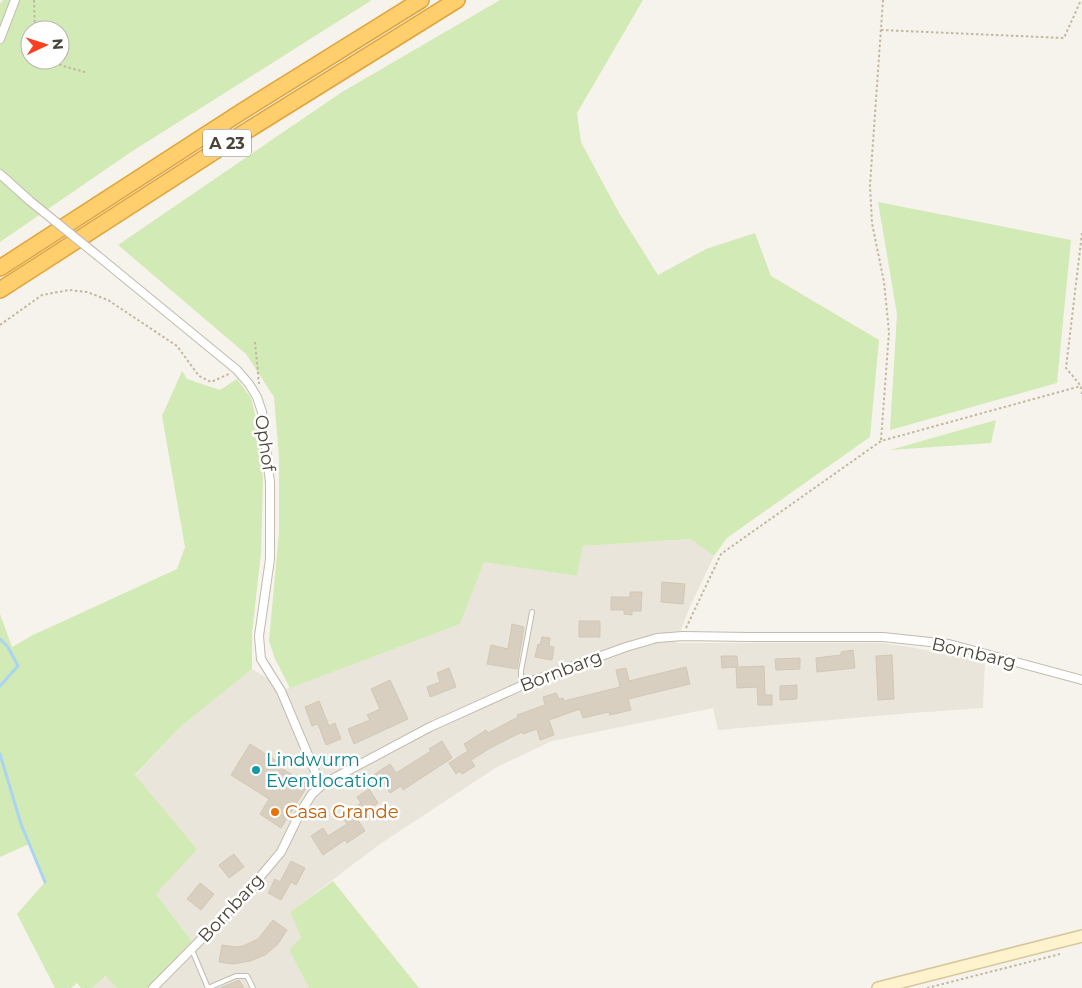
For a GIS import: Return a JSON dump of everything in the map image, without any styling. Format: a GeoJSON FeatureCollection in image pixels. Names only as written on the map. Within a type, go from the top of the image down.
{"type":"FeatureCollection","features":[{"type":"Feature","properties":{"kind":"highway","name":"A 23"},"geometry":{"type":"LineString","coordinates":[[0,268],[241,112],[421,0]]}},
{"type":"Feature","properties":{"kind":"highway","name":"A 23"},"geometry":{"type":"LineString","coordinates":[[0,290],[240,134],[457,0]]}},
{"type":"Feature","properties":{"kind":"street"},"geometry":{"type":"LineString","coordinates":[[0,39],[15,0]]}},
{"type":"Feature","properties":{"kind":"street","name":"Ophof"},"geometry":{"type":"LineString","coordinates":[[0,174],[30,201],[237,370],[253,390],[262,412],[270,483],[270,559],[259,636],[261,659],[281,691],[317,776],[324,784]]}},
{"type":"Feature","properties":{"kind":"street","name":"Bornbarg"},"geometry":{"type":"LineString","coordinates":[[153,988],[244,896],[280,852],[312,794],[324,784],[430,726],[521,686],[626,647],[657,638],[683,636],[749,638],[883,637],[949,644],[1082,680]]}},
{"type":"Feature","properties":{"kind":"street"},"geometry":{"type":"LineString","coordinates":[[878,988],[1082,936]]}},
{"type":"Feature","properties":{"kind":"lane"},"geometry":{"type":"LineString","coordinates":[[521,686],[520,676],[532,612]]}},
{"type":"Feature","properties":{"kind":"lane"},"geometry":{"type":"LineString","coordinates":[[192,950],[208,988],[241,975],[247,976],[253,988]]}},
{"type":"Feature","properties":{"kind":"path"},"geometry":{"type":"LineString","coordinates":[[34,0],[35,20]]}},
{"type":"Feature","properties":{"kind":"path"},"geometry":{"type":"LineString","coordinates":[[881,441],[889,332],[884,282],[872,223],[870,185],[882,0]]}},
{"type":"Feature","properties":{"kind":"path"},"geometry":{"type":"LineString","coordinates":[[880,30],[1064,38],[1081,0]]}},
{"type":"Feature","properties":{"kind":"path"},"geometry":{"type":"LineString","coordinates":[[70,68],[85,72]]}},
{"type":"Feature","properties":{"kind":"path"},"geometry":{"type":"LineString","coordinates":[[1082,233],[1066,368],[1081,386],[1082,394]]}},
{"type":"Feature","properties":{"kind":"path"},"geometry":{"type":"LineString","coordinates":[[0,325],[42,295],[69,290],[87,292],[108,300],[177,346],[199,376],[211,382],[222,379],[237,370]]}},
{"type":"Feature","properties":{"kind":"path"},"geometry":{"type":"LineString","coordinates":[[255,342],[260,386]]}},
{"type":"Feature","properties":{"kind":"path"},"geometry":{"type":"LineString","coordinates":[[683,636],[721,554],[881,441],[1081,386]]}},
{"type":"Feature","properties":{"kind":"path"},"geometry":{"type":"LineString","coordinates":[[927,988],[1064,953]]}},
{"type":"Feature","properties":{"kind":"shaded area"},"geometry":{"type":"Polygon","coordinates":[[[692,539],[714,556],[689,609],[676,643],[881,643],[985,661],[983,708],[718,730],[713,708],[552,741],[497,767],[380,844],[290,912],[301,937],[289,950],[309,988],[147,988],[192,941],[156,894],[135,776],[179,728],[252,669],[286,689],[460,624],[484,561],[577,576],[583,546],[692,539]]]}},
{"type":"Feature","properties":{"kind":"shaded area"},"geometry":{"type":"Polygon","coordinates":[[[107,976],[117,988],[92,988],[107,976]]]}},
{"type":"Feature","properties":{"kind":"green space"},"geometry":{"type":"Polygon","coordinates":[[[3,0],[372,0],[131,152],[0,242],[0,4],[3,0]]]}},
{"type":"Feature","properties":{"kind":"green space"},"geometry":{"type":"Polygon","coordinates":[[[500,0],[643,0],[577,113],[581,142],[619,213],[658,275],[706,249],[755,233],[771,276],[879,340],[870,437],[727,538],[714,556],[691,539],[583,546],[577,576],[484,562],[460,624],[290,688],[275,659],[269,641],[279,532],[279,457],[274,397],[246,354],[118,245],[342,92],[500,0]]]}},
{"type":"Feature","properties":{"kind":"green space"},"geometry":{"type":"Polygon","coordinates":[[[878,202],[1071,240],[1057,383],[890,430],[897,314],[878,202]]]}},
{"type":"Feature","properties":{"kind":"green space"},"geometry":{"type":"Polygon","coordinates":[[[182,371],[187,379],[220,390],[237,379],[251,398],[256,419],[263,479],[261,553],[252,633],[252,669],[179,728],[135,775],[197,849],[156,894],[192,941],[147,988],[117,988],[106,976],[92,988],[81,988],[77,983],[71,988],[55,988],[17,914],[45,882],[29,844],[0,857],[0,614],[12,647],[33,635],[177,569],[185,547],[162,416],[182,371]]]}},
{"type":"Feature","properties":{"kind":"green space"},"geometry":{"type":"Polygon","coordinates":[[[996,420],[991,443],[890,450],[996,420]]]}},
{"type":"Feature","properties":{"kind":"green space"},"geometry":{"type":"Polygon","coordinates":[[[333,881],[419,988],[309,988],[289,950],[301,937],[290,912],[333,881]]]}},
{"type":"Feature","properties":{"kind":"building"},"geometry":{"type":"Polygon","coordinates":[[[662,582],[685,584],[683,604],[661,602],[662,582]]]}},
{"type":"Feature","properties":{"kind":"building"},"geometry":{"type":"Polygon","coordinates":[[[630,592],[642,592],[641,611],[632,611],[632,615],[624,614],[624,610],[611,610],[611,597],[630,597],[630,592]]]}},
{"type":"Feature","properties":{"kind":"building"},"geometry":{"type":"Polygon","coordinates":[[[579,621],[600,621],[600,637],[579,637],[579,621]]]}},
{"type":"Feature","properties":{"kind":"building"},"geometry":{"type":"Polygon","coordinates":[[[512,624],[524,627],[517,669],[487,664],[491,645],[508,649],[512,624]]]}},
{"type":"Feature","properties":{"kind":"building"},"geometry":{"type":"Polygon","coordinates":[[[542,637],[550,638],[549,646],[554,647],[552,660],[535,657],[542,637]]]}},
{"type":"Feature","properties":{"kind":"building"},"geometry":{"type":"Polygon","coordinates":[[[853,650],[855,668],[817,672],[816,658],[841,655],[841,652],[853,650]]]}},
{"type":"Feature","properties":{"kind":"building"},"geometry":{"type":"Polygon","coordinates":[[[892,655],[894,699],[878,700],[876,656],[892,655]]]}},
{"type":"Feature","properties":{"kind":"building"},"geometry":{"type":"Polygon","coordinates":[[[721,656],[737,656],[738,667],[764,666],[765,695],[772,695],[772,705],[758,705],[757,687],[737,688],[736,667],[722,668],[721,656]]]}},
{"type":"Feature","properties":{"kind":"building"},"geometry":{"type":"Polygon","coordinates":[[[800,658],[800,669],[776,670],[775,659],[800,658]]]}},
{"type":"Feature","properties":{"kind":"building"},"geometry":{"type":"Polygon","coordinates":[[[686,667],[690,684],[628,699],[631,710],[610,715],[609,712],[583,718],[580,709],[549,720],[554,735],[540,740],[537,729],[523,734],[522,732],[471,760],[475,766],[462,774],[460,771],[456,774],[449,763],[468,751],[464,744],[486,730],[488,733],[518,717],[517,715],[545,705],[543,697],[556,693],[559,699],[563,698],[564,701],[620,687],[616,670],[626,668],[629,681],[686,667]]]}},
{"type":"Feature","properties":{"kind":"building"},"geometry":{"type":"Polygon","coordinates":[[[449,668],[456,687],[430,697],[427,687],[440,682],[437,673],[449,668]]]}},
{"type":"Feature","properties":{"kind":"building"},"geometry":{"type":"Polygon","coordinates":[[[390,680],[408,719],[354,744],[348,729],[370,720],[367,715],[380,709],[371,689],[390,680]]]}},
{"type":"Feature","properties":{"kind":"building"},"geometry":{"type":"Polygon","coordinates":[[[797,685],[797,699],[780,700],[780,686],[797,685]]]}},
{"type":"Feature","properties":{"kind":"building"},"geometry":{"type":"Polygon","coordinates":[[[319,701],[329,726],[335,723],[341,739],[326,745],[318,724],[312,726],[305,707],[319,701]]]}},
{"type":"Feature","properties":{"kind":"building"},"geometry":{"type":"Polygon","coordinates":[[[442,741],[452,758],[403,790],[401,786],[390,793],[383,782],[378,786],[372,776],[390,764],[396,773],[431,751],[429,749],[442,741]]]}},
{"type":"Feature","properties":{"kind":"building"},"geometry":{"type":"Polygon","coordinates":[[[250,744],[282,764],[280,767],[308,785],[281,828],[260,814],[269,799],[231,775],[250,744]]]}},
{"type":"Feature","properties":{"kind":"building"},"geometry":{"type":"Polygon","coordinates":[[[369,789],[378,803],[356,817],[365,831],[347,843],[345,840],[323,855],[311,836],[323,828],[328,836],[347,824],[342,816],[361,803],[357,797],[369,789]]]}},
{"type":"Feature","properties":{"kind":"building"},"geometry":{"type":"Polygon","coordinates":[[[234,854],[244,867],[229,878],[219,865],[234,854]]]}},
{"type":"Feature","properties":{"kind":"building"},"geometry":{"type":"Polygon","coordinates":[[[291,861],[305,868],[296,885],[291,882],[281,900],[268,893],[275,879],[280,882],[291,861]]]}},
{"type":"Feature","properties":{"kind":"building"},"geometry":{"type":"Polygon","coordinates":[[[200,883],[214,894],[201,910],[187,899],[200,883]]]}},
{"type":"Feature","properties":{"kind":"building"},"geometry":{"type":"Polygon","coordinates":[[[273,920],[287,930],[278,944],[265,955],[250,961],[233,964],[219,962],[222,945],[243,946],[258,939],[273,920]]]}},
{"type":"Feature","properties":{"kind":"building"},"geometry":{"type":"Polygon","coordinates":[[[239,980],[244,988],[220,988],[239,980]]]}},
{"type":"Feature","properties":{"kind":"waterway"},"geometry":{"type":"LineString","coordinates":[[0,639],[8,647],[18,666],[0,686]]}},
{"type":"Feature","properties":{"kind":"waterway"},"geometry":{"type":"LineString","coordinates":[[0,754],[21,824],[45,882]]}},
{"type":"Feature","properties":{"kind":"place","name":"Lindwurm Eventlocation"},"geometry":{"type":"Point","coordinates":[256,770]}},
{"type":"Feature","properties":{"kind":"place","name":"Casa Grande"},"geometry":{"type":"Point","coordinates":[275,812]}}]}
